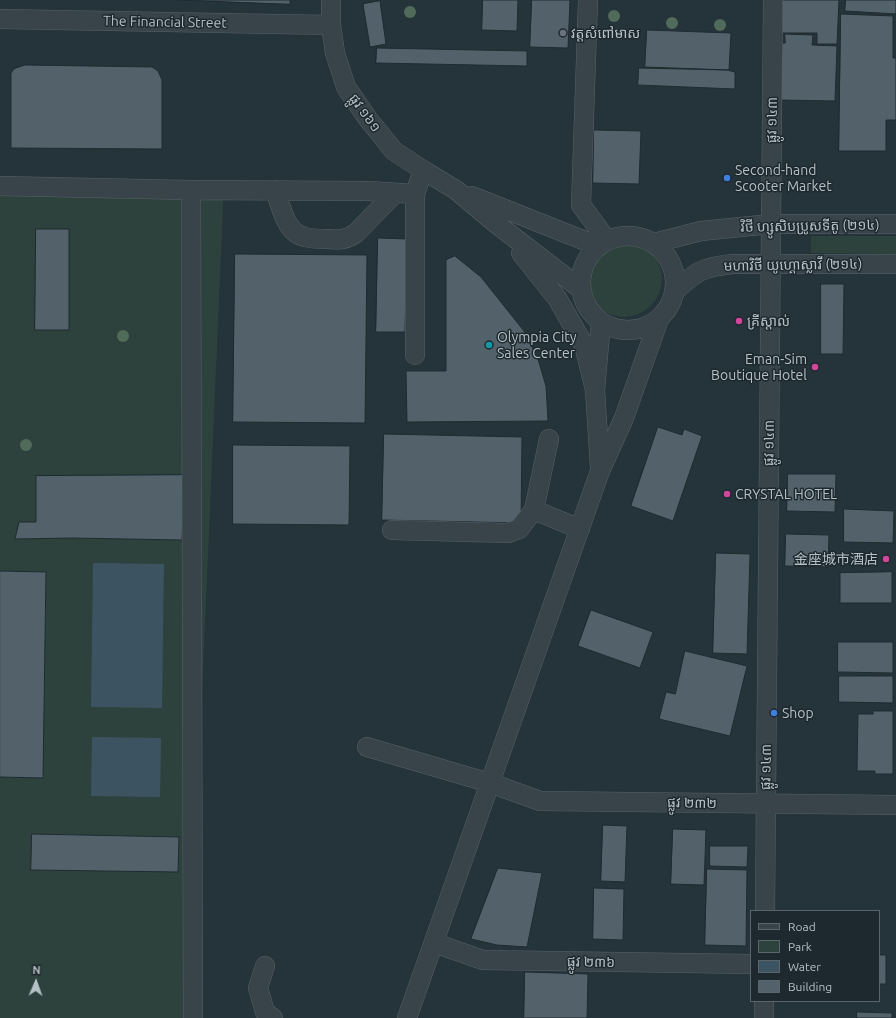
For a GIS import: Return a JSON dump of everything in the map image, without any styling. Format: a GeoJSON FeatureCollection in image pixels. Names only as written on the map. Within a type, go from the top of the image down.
{"type":"FeatureCollection","features":[{"type":"Feature","properties":{"kind":"street","name":"ផ្លូវ ១៦១"},"geometry":{"type":"LineString","coordinates":[[332,0],[331,25],[335,53],[346,87],[368,119],[394,151],[456,190],[494,222],[581,289]]}},
{"type":"Feature","properties":{"kind":"street"},"geometry":{"type":"LineString","coordinates":[[588,0],[581,205],[602,243]]}},
{"type":"Feature","properties":{"kind":"street","name":"ផ្លូវ ១៤៣"},"geometry":{"type":"LineString","coordinates":[[765,910],[773,0]]}},
{"type":"Feature","properties":{"kind":"street","name":"The Financial Street"},"geometry":{"type":"LineString","coordinates":[[0,19],[331,25]]}},
{"type":"Feature","properties":{"kind":"street"},"geometry":{"type":"LineString","coordinates":[[415,355],[415,194],[423,170]]}},
{"type":"Feature","properties":{"kind":"street"},"geometry":{"type":"LineString","coordinates":[[0,186],[191,190],[369,191],[415,194]]}},
{"type":"Feature","properties":{"kind":"street"},"geometry":{"type":"LineString","coordinates":[[191,190],[193,1018]]}},
{"type":"Feature","properties":{"kind":"street"},"geometry":{"type":"LineString","coordinates":[[275,190],[289,227],[297,234],[304,237],[339,240],[351,238],[394,193]]}},
{"type":"Feature","properties":{"kind":"street","name":"ផ្លូវ ១៦១"},"geometry":{"type":"LineString","coordinates":[[456,190],[602,243]]}},
{"type":"Feature","properties":{"kind":"street"},"geometry":{"type":"LineString","coordinates":[[494,222],[520,250],[557,298],[584,345],[595,390]]}},
{"type":"Feature","properties":{"kind":"street","name":"វិថី ហ្សូសិបប្រូសទីតូ (២១៤)"},"geometry":{"type":"LineString","coordinates":[[654,243],[701,231],[771,224],[896,224]]}},
{"type":"Feature","properties":{"kind":"street"},"geometry":{"type":"LineString","coordinates":[[631,235],[654,243],[664,251],[674,270],[675,291],[670,307],[659,319],[646,327],[630,330],[613,328],[601,322],[591,313],[584,302],[581,289],[581,274],[584,263],[590,254],[602,243],[619,236],[631,235]]}},
{"type":"Feature","properties":{"kind":"street","name":"មហាវិថី យូហ្គោស្លាវី (២១៤)"},"geometry":{"type":"LineString","coordinates":[[675,291],[695,273],[713,266],[771,263],[896,264]]}},
{"type":"Feature","properties":{"kind":"street"},"geometry":{"type":"LineString","coordinates":[[407,1018],[600,471],[624,418],[659,319]]}},
{"type":"Feature","properties":{"kind":"street"},"geometry":{"type":"LineString","coordinates":[[600,471],[595,390],[601,322]]}},
{"type":"Feature","properties":{"kind":"street"},"geometry":{"type":"LineString","coordinates":[[392,530],[508,533],[519,529],[534,510],[549,439]]}},
{"type":"Feature","properties":{"kind":"street"},"geometry":{"type":"LineString","coordinates":[[534,510],[580,529]]}},
{"type":"Feature","properties":{"kind":"street","name":"ផ្លូវ ២៣២"},"geometry":{"type":"LineString","coordinates":[[367,747],[490,783],[540,801],[896,805]]}},
{"type":"Feature","properties":{"kind":"street","name":"ផ្លូវ ២៣៦"},"geometry":{"type":"LineString","coordinates":[[434,943],[483,960],[750,964]]}},
{"type":"Feature","properties":{"kind":"street"},"geometry":{"type":"LineString","coordinates":[[265,966],[258,988],[266,1012],[273,1018]]}},
{"type":"Feature","properties":{"kind":"street"},"geometry":{"type":"LineString","coordinates":[[764,1002],[764,1018]]}},
{"type":"Feature","properties":{"kind":"green space"},"geometry":{"type":"Polygon","coordinates":[[[0,179],[224,184],[188,1018],[0,1018],[0,179]]]}},
{"type":"Feature","properties":{"kind":"green space"},"geometry":{"type":"Polygon","coordinates":[[[811,236],[896,236],[896,254],[811,253],[811,236]]]}},
{"type":"Feature","properties":{"kind":"green space"},"geometry":{"type":"Polygon","coordinates":[[[624,241],[638,244],[651,252],[659,265],[662,279],[659,293],[651,306],[638,314],[624,317],[610,314],[597,306],[589,293],[586,279],[589,265],[597,252],[610,244],[624,241]]]}},
{"type":"Feature","properties":{"kind":"water"},"geometry":{"type":"Polygon","coordinates":[[[93,563],[164,564],[162,708],[91,707],[93,563]]]}},
{"type":"Feature","properties":{"kind":"water"},"geometry":{"type":"Polygon","coordinates":[[[92,737],[161,738],[160,797],[91,796],[92,737]]]}},
{"type":"Feature","properties":{"kind":"building"},"geometry":{"type":"Polygon","coordinates":[[[178,0],[290,0],[290,4],[178,0]]]}},
{"type":"Feature","properties":{"kind":"building"},"geometry":{"type":"Polygon","coordinates":[[[483,0],[518,0],[517,31],[482,30],[483,0]]]}},
{"type":"Feature","properties":{"kind":"building"},"geometry":{"type":"Polygon","coordinates":[[[532,0],[570,0],[568,48],[530,47],[532,0]]]}},
{"type":"Feature","properties":{"kind":"building"},"geometry":{"type":"Polygon","coordinates":[[[779,0],[839,0],[837,44],[817,44],[817,33],[778,33],[779,0]]]}},
{"type":"Feature","properties":{"kind":"building"},"geometry":{"type":"Polygon","coordinates":[[[846,0],[896,0],[896,14],[845,11],[846,0]]]}},
{"type":"Feature","properties":{"kind":"building"},"geometry":{"type":"Polygon","coordinates":[[[380,1],[386,44],[370,47],[363,4],[380,1]]]}},
{"type":"Feature","properties":{"kind":"building"},"geometry":{"type":"Polygon","coordinates":[[[841,14],[893,16],[893,58],[896,58],[896,120],[886,120],[886,151],[839,151],[841,14]]]}},
{"type":"Feature","properties":{"kind":"building"},"geometry":{"type":"Polygon","coordinates":[[[647,30],[731,33],[729,70],[645,67],[647,30]]]}},
{"type":"Feature","properties":{"kind":"building"},"geometry":{"type":"Polygon","coordinates":[[[785,34],[813,35],[812,45],[837,46],[835,101],[780,100],[782,43],[785,43],[785,34]]]}},
{"type":"Feature","properties":{"kind":"building"},"geometry":{"type":"Polygon","coordinates":[[[377,48],[527,51],[527,66],[376,63],[377,48]]]}},
{"type":"Feature","properties":{"kind":"building"},"geometry":{"type":"Polygon","coordinates":[[[25,65],[152,67],[158,71],[162,80],[162,149],[11,148],[11,73],[14,69],[25,65]]]}},
{"type":"Feature","properties":{"kind":"building"},"geometry":{"type":"Polygon","coordinates":[[[639,68],[727,70],[735,72],[735,89],[638,85],[639,68]]]}},
{"type":"Feature","properties":{"kind":"building"},"geometry":{"type":"Polygon","coordinates":[[[594,130],[641,131],[639,184],[593,183],[594,130]]]}},
{"type":"Feature","properties":{"kind":"building"},"geometry":{"type":"Polygon","coordinates":[[[36,229],[69,229],[69,330],[35,330],[36,229]]]}},
{"type":"Feature","properties":{"kind":"building"},"geometry":{"type":"Polygon","coordinates":[[[378,238],[407,239],[405,332],[376,332],[378,238]]]}},
{"type":"Feature","properties":{"kind":"building"},"geometry":{"type":"Polygon","coordinates":[[[235,254],[367,255],[365,423],[233,422],[235,254]]]}},
{"type":"Feature","properties":{"kind":"building","name":"Olympia City Sales Center"},"geometry":{"type":"Polygon","coordinates":[[[455,256],[481,277],[524,331],[538,359],[546,386],[548,421],[407,422],[406,371],[446,371],[446,260],[455,256]]]}},
{"type":"Feature","properties":{"kind":"building"},"geometry":{"type":"Polygon","coordinates":[[[821,284],[844,284],[843,354],[821,354],[821,284]]]}},
{"type":"Feature","properties":{"kind":"building"},"geometry":{"type":"Polygon","coordinates":[[[658,427],[682,435],[684,429],[702,436],[673,521],[631,506],[658,427]]]}},
{"type":"Feature","properties":{"kind":"building"},"geometry":{"type":"Polygon","coordinates":[[[384,434],[522,437],[521,523],[382,520],[384,434]]]}},
{"type":"Feature","properties":{"kind":"building"},"geometry":{"type":"Polygon","coordinates":[[[233,445],[350,446],[349,525],[233,524],[233,445]]]}},
{"type":"Feature","properties":{"kind":"building"},"geometry":{"type":"Polygon","coordinates":[[[788,474],[836,474],[835,512],[787,511],[788,474]]]}},
{"type":"Feature","properties":{"kind":"building"},"geometry":{"type":"Polygon","coordinates":[[[184,475],[182,540],[72,538],[15,539],[19,522],[36,522],[36,476],[184,475]]]}},
{"type":"Feature","properties":{"kind":"building"},"geometry":{"type":"Polygon","coordinates":[[[844,509],[894,511],[893,543],[844,542],[844,509]]]}},
{"type":"Feature","properties":{"kind":"building"},"geometry":{"type":"Polygon","coordinates":[[[786,534],[829,535],[828,567],[785,566],[786,534]]]}},
{"type":"Feature","properties":{"kind":"building"},"geometry":{"type":"Polygon","coordinates":[[[716,553],[750,554],[747,654],[713,653],[716,553]]]}},
{"type":"Feature","properties":{"kind":"building"},"geometry":{"type":"Polygon","coordinates":[[[0,571],[46,572],[43,778],[0,777],[0,571]]]}},
{"type":"Feature","properties":{"kind":"building"},"geometry":{"type":"Polygon","coordinates":[[[892,572],[892,603],[840,603],[840,573],[892,572]]]}},
{"type":"Feature","properties":{"kind":"building"},"geometry":{"type":"Polygon","coordinates":[[[591,610],[653,632],[640,668],[578,646],[591,610]]]}},
{"type":"Feature","properties":{"kind":"building"},"geometry":{"type":"Polygon","coordinates":[[[838,642],[893,642],[893,673],[838,672],[838,642]]]}},
{"type":"Feature","properties":{"kind":"building"},"geometry":{"type":"Polygon","coordinates":[[[685,651],[747,666],[730,736],[659,719],[666,692],[675,694],[685,651]]]}},
{"type":"Feature","properties":{"kind":"building"},"geometry":{"type":"Polygon","coordinates":[[[839,676],[893,676],[893,703],[839,702],[839,676]]]}},
{"type":"Feature","properties":{"kind":"building"},"geometry":{"type":"Polygon","coordinates":[[[873,711],[893,711],[893,774],[875,774],[875,771],[857,771],[858,714],[873,714],[873,711]]]}},
{"type":"Feature","properties":{"kind":"building"},"geometry":{"type":"Polygon","coordinates":[[[603,825],[627,826],[625,882],[601,881],[603,825]]]}},
{"type":"Feature","properties":{"kind":"building"},"geometry":{"type":"Polygon","coordinates":[[[673,829],[706,830],[704,885],[671,884],[673,829]]]}},
{"type":"Feature","properties":{"kind":"building"},"geometry":{"type":"Polygon","coordinates":[[[32,834],[179,837],[178,872],[31,870],[32,834]]]}},
{"type":"Feature","properties":{"kind":"building"},"geometry":{"type":"Polygon","coordinates":[[[710,846],[748,846],[747,867],[710,866],[710,846]]]}},
{"type":"Feature","properties":{"kind":"building"},"geometry":{"type":"Polygon","coordinates":[[[498,868],[542,873],[527,947],[497,945],[471,939],[498,868]]]}},
{"type":"Feature","properties":{"kind":"building"},"geometry":{"type":"Polygon","coordinates":[[[707,869],[747,870],[746,946],[705,945],[707,869]]]}},
{"type":"Feature","properties":{"kind":"building"},"geometry":{"type":"Polygon","coordinates":[[[594,888],[624,889],[623,940],[593,939],[594,888]]]}},
{"type":"Feature","properties":{"kind":"building"},"geometry":{"type":"Polygon","coordinates":[[[880,955],[886,955],[886,984],[880,984],[880,955]]]}},
{"type":"Feature","properties":{"kind":"building"},"geometry":{"type":"Polygon","coordinates":[[[525,972],[588,974],[587,1018],[524,1018],[525,972]]]}},
{"type":"Feature","properties":{"kind":"building"},"geometry":{"type":"Polygon","coordinates":[[[857,1012],[892,1013],[892,1018],[857,1018],[857,1012]]]}},
{"type":"Feature","properties":{"kind":"place","name":"វត្តសំពៅមាស"},"geometry":{"type":"Point","coordinates":[563,33]}},
{"type":"Feature","properties":{"kind":"place","name":"Second-hand Scooter Market"},"geometry":{"type":"Point","coordinates":[727,178]}},
{"type":"Feature","properties":{"kind":"place","name":"គ្រីស្តាល់"},"geometry":{"type":"Point","coordinates":[739,321]}},
{"type":"Feature","properties":{"kind":"place","name":"Olympia City Sales Center"},"geometry":{"type":"Point","coordinates":[489,345]}},
{"type":"Feature","properties":{"kind":"place","name":"Eman-Sim Boutique Hotel"},"geometry":{"type":"Point","coordinates":[815,367]}},
{"type":"Feature","properties":{"kind":"place","name":"CRYSTAL HOTEL"},"geometry":{"type":"Point","coordinates":[727,494]}},
{"type":"Feature","properties":{"kind":"place","name":"金座城市酒店"},"geometry":{"type":"Point","coordinates":[886,559]}},
{"type":"Feature","properties":{"kind":"place","name":"Shop"},"geometry":{"type":"Point","coordinates":[774,713]}}]}
